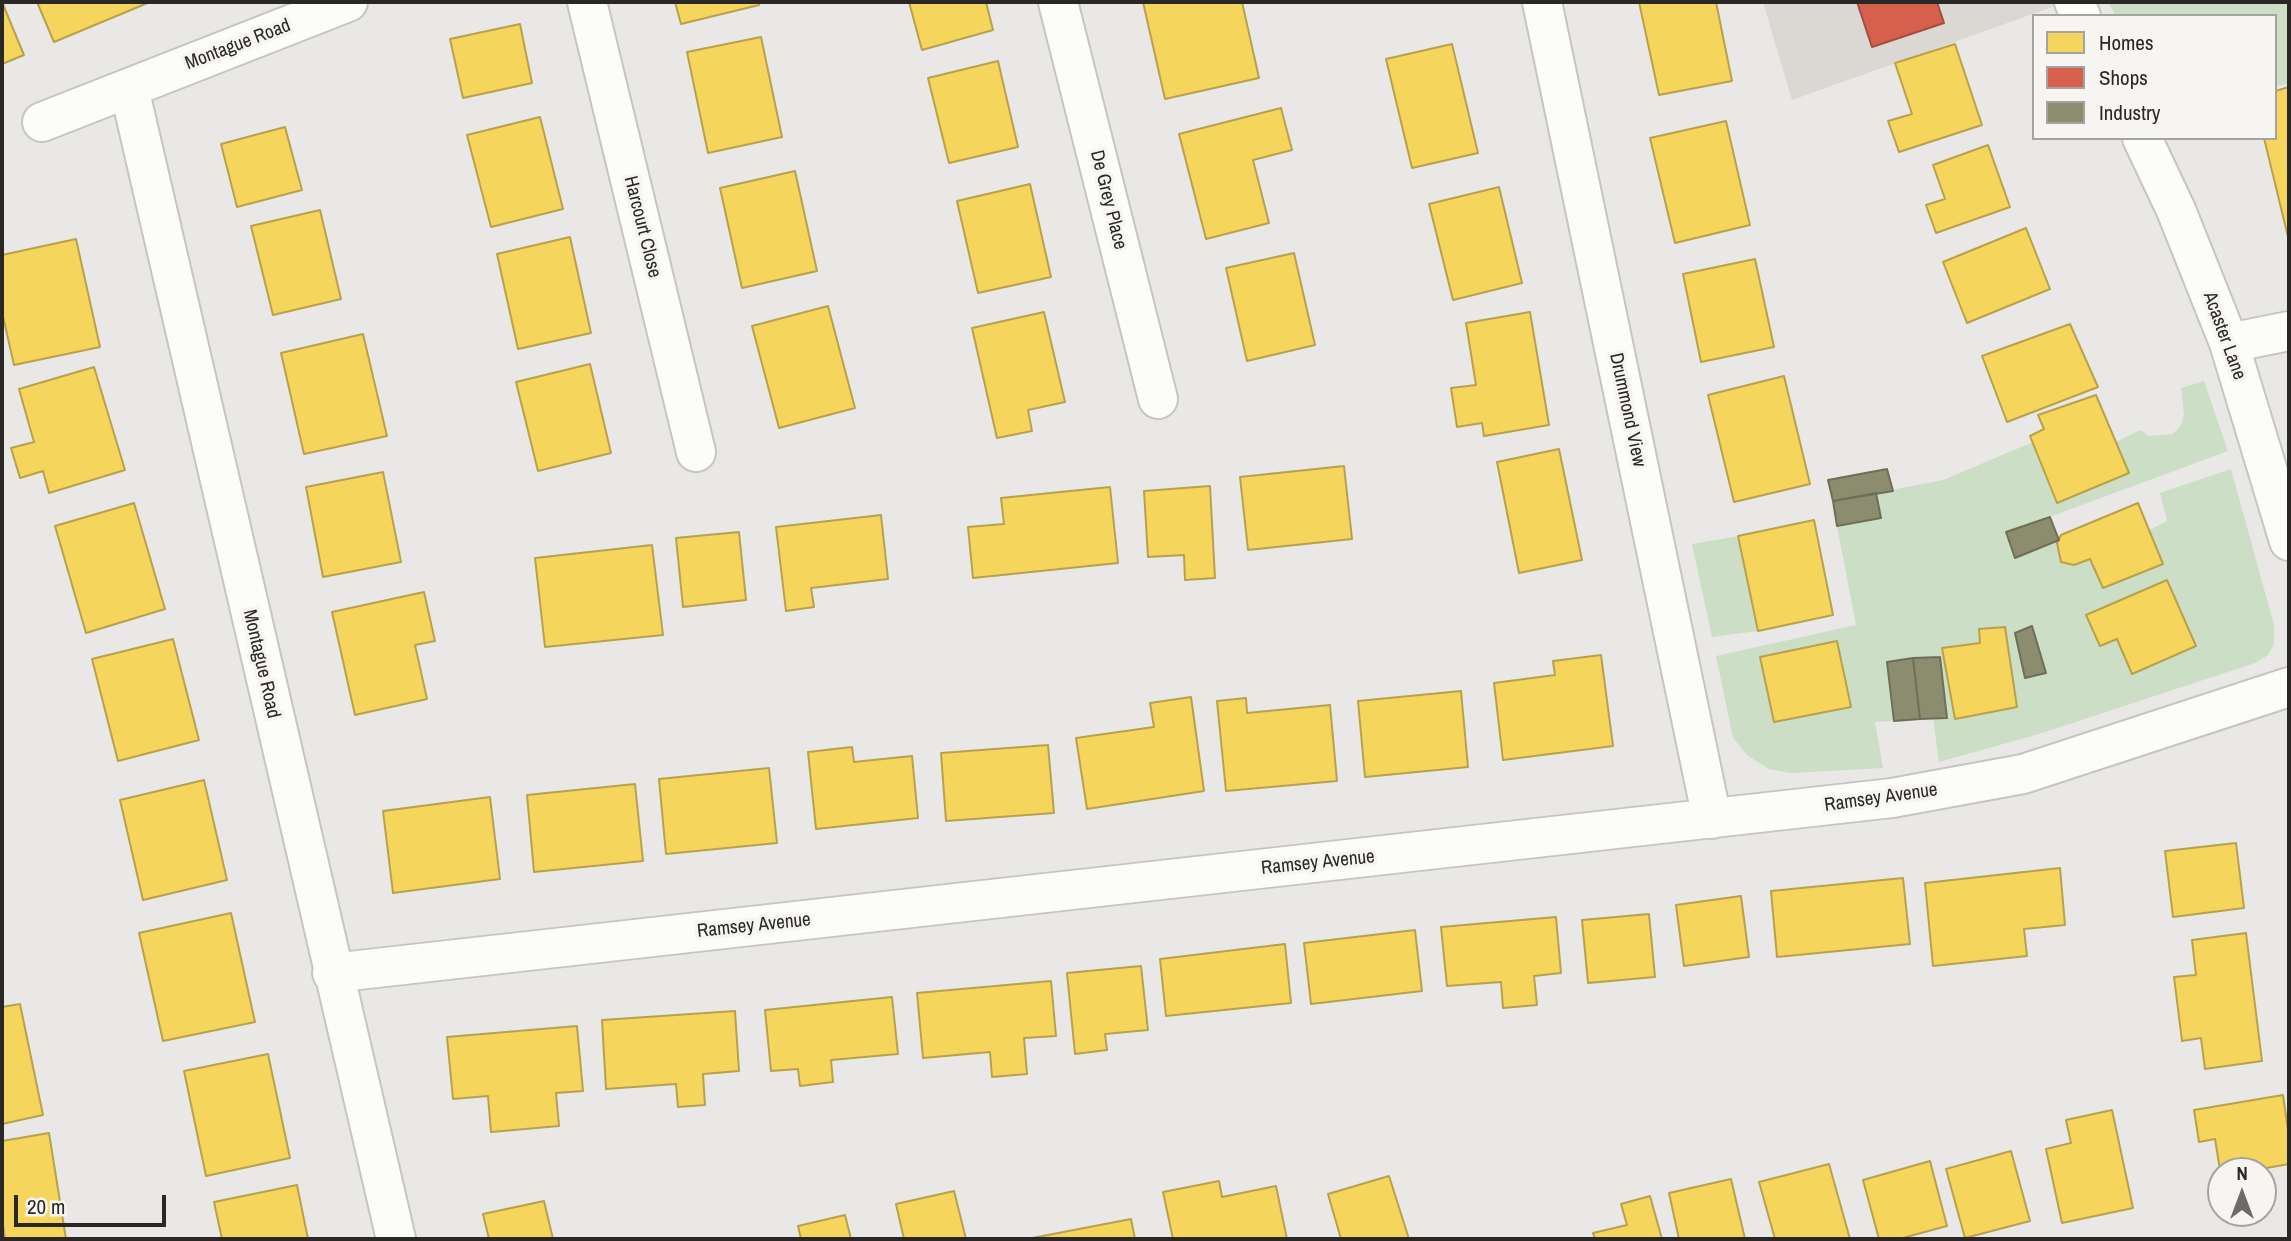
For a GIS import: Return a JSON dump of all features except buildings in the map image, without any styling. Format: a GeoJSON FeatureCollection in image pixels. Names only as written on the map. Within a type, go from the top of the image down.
{"type":"FeatureCollection","features":[{"type":"Feature","properties":{"kind":"street","name":"Montague Road"},"geometry":{"type":"LineString","coordinates":[[42,122],[348,2]]}},
{"type":"Feature","properties":{"kind":"street","name":"Harcourt Close"},"geometry":{"type":"LineString","coordinates":[[587,2],[696,452]]}},
{"type":"Feature","properties":{"kind":"street","name":"De Grey Place"},"geometry":{"type":"LineString","coordinates":[[1058,2],[1158,399]]}},
{"type":"Feature","properties":{"kind":"street","name":"Drummond View"},"geometry":{"type":"LineString","coordinates":[[1542,2],[1712,819]]}},
{"type":"Feature","properties":{"kind":"street","name":"Montague Road"},"geometry":{"type":"LineString","coordinates":[[128,88],[396,1239]]}},
{"type":"Feature","properties":{"kind":"street","name":"Acaster Lane"},"geometry":{"type":"LineString","coordinates":[[2143,140],[2176,210],[2229,343],[2289,541]]}},
{"type":"Feature","properties":{"kind":"street"},"geometry":{"type":"LineString","coordinates":[[2229,343],[2289,331]]}},
{"type":"Feature","properties":{"kind":"street","name":"Ramsey Avenue"},"geometry":{"type":"LineString","coordinates":[[332,973],[1892,798],[2023,774],[2289,687]]}},
{"type":"Feature","properties":{"kind":"shaded area"},"geometry":{"type":"Polygon","coordinates":[[[1763,2],[2066,2],[2032,14],[1792,100],[1763,2]]]}},
{"type":"Feature","properties":{"kind":"green space"},"geometry":{"type":"Polygon","coordinates":[[[2108,2],[2289,2],[2289,83],[2277,86],[2277,14],[2115,14],[2108,2]]]}},
{"type":"Feature","properties":{"kind":"green space"},"geometry":{"type":"Polygon","coordinates":[[[2204,381],[2228,451],[2006,533],[2015,557],[2059,540],[2061,562],[2074,565],[2090,559],[2103,588],[2162,564],[2149,530],[2167,521],[2160,493],[2231,469],[2274,625],[2274,644],[2268,655],[2255,663],[2039,734],[1939,762],[1933,718],[1947,717],[1940,657],[1887,662],[1894,721],[1875,722],[1883,768],[1791,773],[1769,769],[1748,756],[1733,738],[1716,656],[1856,625],[1837,526],[1881,518],[1876,493],[1943,480],[2033,442],[2058,503],[2129,473],[2116,442],[2140,430],[2149,436],[2172,434],[2180,427],[2184,415],[2181,388],[2204,381]],[[2167,580],[2086,615],[2100,645],[2117,639],[2132,674],[2196,646],[2167,580]],[[2032,626],[2015,633],[2025,677],[2045,673],[2032,626]],[[2005,627],[1980,630],[1980,643],[1942,648],[1955,719],[2017,707],[2005,627]],[[1837,641],[1760,657],[1774,722],[1851,706],[1837,641]]]}},
{"type":"Feature","properties":{"kind":"green space"},"geometry":{"type":"Polygon","coordinates":[[[1738,536],[1758,631],[1712,637],[1692,544],[1738,536]]]}}]}
